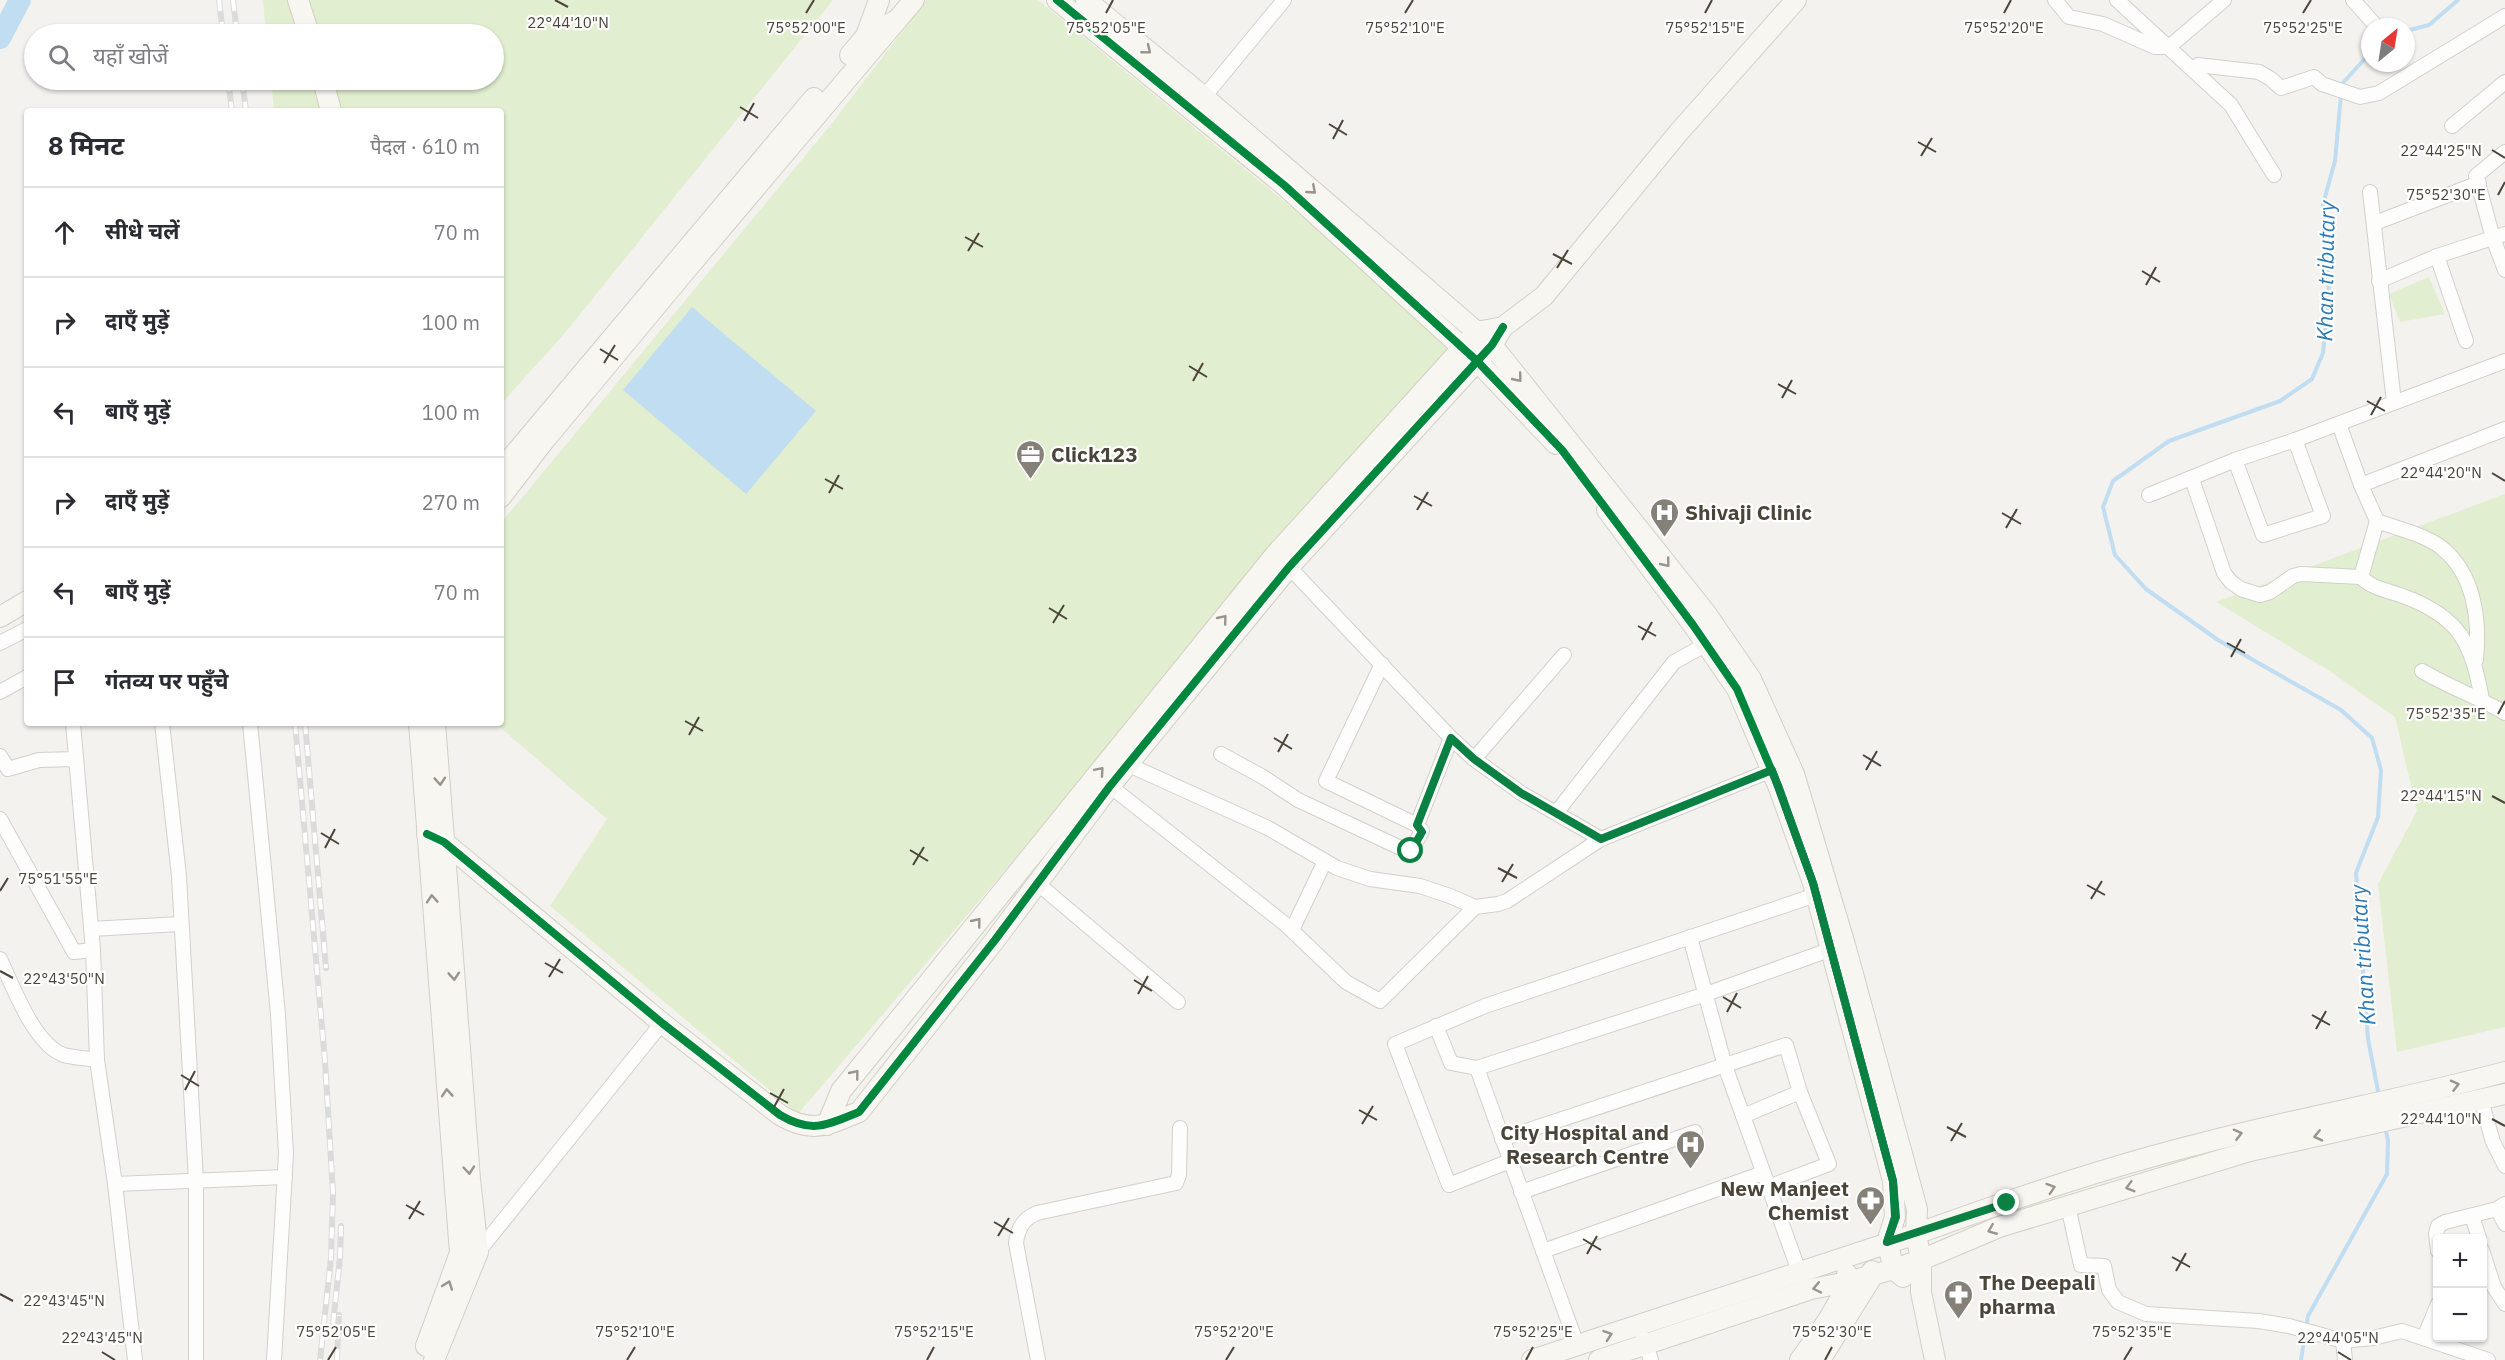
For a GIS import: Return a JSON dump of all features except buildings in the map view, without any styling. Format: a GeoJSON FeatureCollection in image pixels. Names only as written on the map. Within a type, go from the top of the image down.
{"type":"FeatureCollection","features":[{"type":"Feature","properties":{"kind":"street"},"geometry":{"type":"LineString","coordinates":[[298,0],[306,24]]}},
{"type":"Feature","properties":{"kind":"street"},"geometry":{"type":"LineString","coordinates":[[504,466],[866,36],[879,0]]}},
{"type":"Feature","properties":{"kind":"street"},"geometry":{"type":"LineString","coordinates":[[504,493],[543,442],[686,270],[914,0]]}},
{"type":"Feature","properties":{"kind":"street"},"geometry":{"type":"LineString","coordinates":[[1058,0],[1284,185],[1478,361],[1562,450],[1707,645],[1794,774],[1845,945],[1917,1209],[1916,1234],[1921,1260],[1921,1292],[1935,1360]]}},
{"type":"Feature","properties":{"kind":"street"},"geometry":{"type":"LineString","coordinates":[[1086,0],[1204,97],[1492,345],[1705,612],[1751,679],[1772,770],[1816,896],[1832,950],[1893,1181],[1896,1217],[1887,1242],[1894,1269],[1921,1292]]}},
{"type":"Feature","properties":{"kind":"street"},"geometry":{"type":"LineString","coordinates":[[1204,97],[1284,0]]}},
{"type":"Feature","properties":{"kind":"street"},"geometry":{"type":"LineString","coordinates":[[436,838],[662,1023],[780,1115],[795,1124],[810,1127],[827,1125],[859,1112],[1110,786],[1289,567],[1478,361],[1492,345],[1503,327],[1544,296],[1561,277],[1679,132],[1796,0]]}},
{"type":"Feature","properties":{"kind":"street"},"geometry":{"type":"LineString","coordinates":[[2055,0],[2069,17],[2103,24],[2155,47],[2169,47],[2224,0]]}},
{"type":"Feature","properties":{"kind":"street"},"geometry":{"type":"LineString","coordinates":[[2117,0],[2231,105],[2274,175]]}},
{"type":"Feature","properties":{"kind":"street"},"geometry":{"type":"LineString","coordinates":[[2353,0],[2369,18]]}},
{"type":"Feature","properties":{"kind":"street"},"geometry":{"type":"LineString","coordinates":[[2194,69],[2198,65],[2259,72],[2281,88],[2314,77],[2322,84],[2360,97],[2379,93],[2505,16]]}},
{"type":"Feature","properties":{"kind":"street"},"geometry":{"type":"LineString","coordinates":[[866,36],[897,20]]}},
{"type":"Feature","properties":{"kind":"street"},"geometry":{"type":"LineString","coordinates":[[2452,126],[2505,82]]}},
{"type":"Feature","properties":{"kind":"street"},"geometry":{"type":"LineString","coordinates":[[326,90],[330,108]]}},
{"type":"Feature","properties":{"kind":"street"},"geometry":{"type":"LineString","coordinates":[[2505,152],[2476,176],[2499,236],[2505,270]]}},
{"type":"Feature","properties":{"kind":"street"},"geometry":{"type":"LineString","coordinates":[[2375,223],[2479,183]]}},
{"type":"Feature","properties":{"kind":"street"},"geometry":{"type":"LineString","coordinates":[[2370,192],[2394,402]]}},
{"type":"Feature","properties":{"kind":"street"},"geometry":{"type":"LineString","coordinates":[[2379,280],[2437,256],[2499,236]]}},
{"type":"Feature","properties":{"kind":"street"},"geometry":{"type":"LineString","coordinates":[[2437,256],[2466,341]]}},
{"type":"Feature","properties":{"kind":"street"},"geometry":{"type":"LineString","coordinates":[[827,1125],[841,1091],[1275,555],[1462,347],[1477,332],[1503,327]]}},
{"type":"Feature","properties":{"kind":"street"},"geometry":{"type":"LineString","coordinates":[[2150,495],[2235,460],[2339,424],[2505,361]]}},
{"type":"Feature","properties":{"kind":"street"},"geometry":{"type":"LineString","coordinates":[[2339,424],[2377,522],[2361,577]]}},
{"type":"Feature","properties":{"kind":"street"},"geometry":{"type":"LineString","coordinates":[[2361,485],[2505,429]]}},
{"type":"Feature","properties":{"kind":"street"},"geometry":{"type":"LineString","coordinates":[[2235,460],[2263,535],[2323,516],[2295,440]]}},
{"type":"Feature","properties":{"kind":"street"},"geometry":{"type":"LineString","coordinates":[[2192,479],[2224,573],[2241,589],[2260,595],[2270,592],[2293,576],[2301,574],[2361,577],[2373,585],[2423,603],[2442,614],[2467,645],[2475,663],[2482,700]]}},
{"type":"Feature","properties":{"kind":"street"},"geometry":{"type":"LineString","coordinates":[[2377,522],[2423,538],[2441,548],[2454,561],[2464,577],[2474,602],[2478,630],[2475,663]]}},
{"type":"Feature","properties":{"kind":"street"},"geometry":{"type":"LineString","coordinates":[[1289,567],[1451,738],[1474,759],[1521,793],[1601,839]]}},
{"type":"Feature","properties":{"kind":"street"},"geometry":{"type":"LineString","coordinates":[[0,617],[24,603]]}},
{"type":"Feature","properties":{"kind":"street"},"geometry":{"type":"LineString","coordinates":[[0,643],[24,631]]}},
{"type":"Feature","properties":{"kind":"street"},"geometry":{"type":"LineString","coordinates":[[1556,813],[1674,662],[1707,645]]}},
{"type":"Feature","properties":{"kind":"street"},"geometry":{"type":"LineString","coordinates":[[1474,759],[1564,655]]}},
{"type":"Feature","properties":{"kind":"street"},"geometry":{"type":"LineString","coordinates":[[1221,754],[1298,800],[1411,851],[1422,834],[1417,825],[1326,781],[1382,664]]}},
{"type":"Feature","properties":{"kind":"street"},"geometry":{"type":"LineString","coordinates":[[2422,671],[2505,713]]}},
{"type":"Feature","properties":{"kind":"street"},"geometry":{"type":"LineString","coordinates":[[0,692],[24,679]]}},
{"type":"Feature","properties":{"kind":"street"},"geometry":{"type":"LineString","coordinates":[[73,726],[93,950],[97,1060],[115,1184],[135,1360]]}},
{"type":"Feature","properties":{"kind":"street"},"geometry":{"type":"LineString","coordinates":[[162,726],[178,876],[196,1180],[196,1360]]}},
{"type":"Feature","properties":{"kind":"street"},"geometry":{"type":"LineString","coordinates":[[250,726],[278,1014],[286,1154],[274,1360]]}},
{"type":"Feature","properties":{"kind":"street"},"geometry":{"type":"LineString","coordinates":[[419,726],[436,838],[469,1253],[434,1360]]}},
{"type":"Feature","properties":{"kind":"street"},"geometry":{"type":"LineString","coordinates":[[435,726],[436,838]]}},
{"type":"Feature","properties":{"kind":"street"},"geometry":{"type":"LineString","coordinates":[[1417,825],[1451,738]]}},
{"type":"Feature","properties":{"kind":"street"},"geometry":{"type":"LineString","coordinates":[[0,756],[8,770],[39,760],[76,759]]}},
{"type":"Feature","properties":{"kind":"street"},"geometry":{"type":"LineString","coordinates":[[1129,765],[1268,828],[1324,861],[1370,879],[1420,886],[1475,907],[1507,901],[1601,839],[1772,770]]}},
{"type":"Feature","properties":{"kind":"street"},"geometry":{"type":"LineString","coordinates":[[1110,786],[1292,930],[1346,982],[1380,1001],[1475,907]]}},
{"type":"Feature","properties":{"kind":"street"},"geometry":{"type":"LineString","coordinates":[[0,819],[75,952],[93,950]]}},
{"type":"Feature","properties":{"kind":"street"},"geometry":{"type":"LineString","coordinates":[[1292,930],[1324,861]]}},
{"type":"Feature","properties":{"kind":"street"},"geometry":{"type":"LineString","coordinates":[[1037,883],[1178,1002]]}},
{"type":"Feature","properties":{"kind":"street"},"geometry":{"type":"LineString","coordinates":[[1510,1161],[1449,1185],[1395,1044],[1485,1006],[1816,896]]}},
{"type":"Feature","properties":{"kind":"street"},"geometry":{"type":"LineString","coordinates":[[91,929],[180,924]]}},
{"type":"Feature","properties":{"kind":"street"},"geometry":{"type":"LineString","coordinates":[[1690,937],[1725,1066],[1800,1274]]}},
{"type":"Feature","properties":{"kind":"street"},"geometry":{"type":"LineString","coordinates":[[1436,1026],[1451,1062],[1477,1068],[1706,994],[1832,950]]}},
{"type":"Feature","properties":{"kind":"street"},"geometry":{"type":"LineString","coordinates":[[0,959],[22,1005],[42,1038],[63,1055],[97,1060]]}},
{"type":"Feature","properties":{"kind":"street"},"geometry":{"type":"LineString","coordinates":[[421,1360],[469,1253],[662,1023]]}},
{"type":"Feature","properties":{"kind":"street"},"geometry":{"type":"LineString","coordinates":[[1502,1139],[1786,1045],[1800,1092],[1829,1164],[1768,1187]]}},
{"type":"Feature","properties":{"kind":"street"},"geometry":{"type":"LineString","coordinates":[[1477,1068],[1577,1345]]}},
{"type":"Feature","properties":{"kind":"street"},"geometry":{"type":"LineString","coordinates":[[2407,1107],[2505,1072]]}},
{"type":"Feature","properties":{"kind":"street"},"geometry":{"type":"LineString","coordinates":[[1743,1116],[1800,1092]]}},
{"type":"Feature","properties":{"kind":"street"},"geometry":{"type":"LineString","coordinates":[[1599,1360],[1648,1352],[1811,1289],[1848,1282],[1921,1260],[1999,1227],[2371,1115],[2407,1107],[2481,1100],[2505,1094]]}},
{"type":"Feature","properties":{"kind":"street"},"geometry":{"type":"LineString","coordinates":[[2481,1100],[2493,1142],[2505,1166]]}},
{"type":"Feature","properties":{"kind":"street"},"geometry":{"type":"LineString","coordinates":[[1533,1360],[1800,1274],[1887,1242],[2128,1163],[2242,1133],[2371,1115]]}},
{"type":"Feature","properties":{"kind":"street"},"geometry":{"type":"LineString","coordinates":[[1038,1360],[1016,1243],[1022,1224],[1027,1217],[1037,1213],[1176,1184],[1179,1175],[1180,1128]]}},
{"type":"Feature","properties":{"kind":"street"},"geometry":{"type":"LineString","coordinates":[[1521,1192],[1695,1132]]}},
{"type":"Feature","properties":{"kind":"street"},"geometry":{"type":"LineString","coordinates":[[1543,1251],[1763,1173]]}},
{"type":"Feature","properties":{"kind":"street"},"geometry":{"type":"LineString","coordinates":[[115,1184],[285,1177]]}},
{"type":"Feature","properties":{"kind":"street"},"geometry":{"type":"LineString","coordinates":[[2068,1206],[2081,1265],[2104,1266],[2109,1290],[2118,1302],[2146,1314],[2259,1321],[2289,1326],[2343,1341],[2373,1338],[2402,1331],[2488,1360]]}},
{"type":"Feature","properties":{"kind":"street"},"geometry":{"type":"LineString","coordinates":[[2436,1234],[2438,1226],[2445,1222],[2501,1207],[2505,1224]]}},
{"type":"Feature","properties":{"kind":"street"},"geometry":{"type":"LineString","coordinates":[[2472,1216],[2477,1234]]}},
{"type":"Feature","properties":{"kind":"street"},"geometry":{"type":"LineString","coordinates":[[1820,1360],[1873,1275],[1866,1251]]}},
{"type":"Feature","properties":{"kind":"street"},"geometry":{"type":"LineString","coordinates":[[1800,1360],[1827,1322],[1848,1282],[1845,1258]]}},
{"type":"Feature","properties":{"kind":"street"},"geometry":{"type":"LineString","coordinates":[[2488,1287],[2505,1304]]}},
{"type":"Feature","properties":{"kind":"street"},"geometry":{"type":"LineString","coordinates":[[2424,1338],[2433,1316]]}},
{"type":"Feature","properties":{"kind":"street"},"geometry":{"type":"LineString","coordinates":[[1637,1325],[1648,1352]]}},
{"type":"Feature","properties":{"kind":"street"},"geometry":{"type":"LineString","coordinates":[[2343,1341],[2345,1360]]}},
{"type":"Feature","properties":{"kind":"green space"},"geometry":{"type":"Polygon","coordinates":[[[263,0],[833,0],[565,333],[504,401],[504,108],[274,108],[272,90],[504,90],[504,24],[265,24],[263,0]]]}},
{"type":"Feature","properties":{"kind":"green space"},"geometry":{"type":"Polygon","coordinates":[[[926,0],[1038,0],[1455,341],[798,1114],[550,906],[607,819],[498,726],[504,726],[504,519],[833,122],[926,0]]]}},
{"type":"Feature","properties":{"kind":"green space"},"geometry":{"type":"Polygon","coordinates":[[[2429,277],[2445,314],[2400,322],[2389,294],[2429,277]]]}},
{"type":"Feature","properties":{"kind":"green space"},"geometry":{"type":"Polygon","coordinates":[[[2505,494],[2505,1027],[2397,1052],[2378,884],[2417,811],[2395,717],[2328,670],[2216,602],[2505,494]]]}},
{"type":"Feature","properties":{"kind":"water"},"geometry":{"type":"Polygon","coordinates":[[[692,307],[816,411],[746,494],[623,390],[692,307]]]}},
{"type":"Feature","properties":{"kind":"waterway"},"geometry":{"type":"LineString","coordinates":[[0,38],[20,0]]}},
{"type":"Feature","properties":{"kind":"waterway","name":"Khan tributary"},"geometry":{"type":"LineString","coordinates":[[2415,29],[2429,25],[2458,0]]}},
{"type":"Feature","properties":{"kind":"waterway","name":"Khan tributary"},"geometry":{"type":"LineString","coordinates":[[2361,63],[2342,84],[2335,161],[2323,204],[2329,293],[2323,353],[2312,379],[2280,401],[2169,441],[2113,481],[2103,507],[2115,555],[2146,589],[2218,640],[2341,710],[2372,738],[2381,770],[2378,817],[2356,873],[2368,1039],[2379,1096]]}},
{"type":"Feature","properties":{"kind":"waterway","name":"Khan tributary"},"geometry":{"type":"LineString","coordinates":[[2306,1327],[2308,1316],[2387,1174],[2388,1140],[2385,1127]]}},
{"type":"Feature","properties":{"kind":"waterway","name":"Khan tributary"},"geometry":{"type":"LineString","coordinates":[[2301,1360],[2305,1334]]}},
{"type":"Feature","properties":{"kind":"railway"},"geometry":{"type":"LineString","coordinates":[[219,0],[222,24]]}},
{"type":"Feature","properties":{"kind":"railway"},"geometry":{"type":"LineString","coordinates":[[233,0],[236,24]]}},
{"type":"Feature","properties":{"kind":"railway"},"geometry":{"type":"LineString","coordinates":[[229,90],[232,108]]}},
{"type":"Feature","properties":{"kind":"railway"},"geometry":{"type":"LineString","coordinates":[[243,90],[246,108]]}},
{"type":"Feature","properties":{"kind":"railway"},"geometry":{"type":"LineString","coordinates":[[295,726],[325,1061],[333,1193],[331,1258],[320,1360]]}},
{"type":"Feature","properties":{"kind":"railway"},"geometry":{"type":"LineString","coordinates":[[305,726],[326,968]]}},
{"type":"Feature","properties":{"kind":"railway"},"geometry":{"type":"LineString","coordinates":[[333,1324],[341,1226]]}},
{"type":"Feature","properties":{"kind":"railway"},"geometry":{"type":"LineString","coordinates":[[337,1360],[339,1315]]}},
{"type":"Feature","properties":{"kind":"cycle path"},"geometry":{"type":"LineString","coordinates":[[1057,0],[1284,185],[1477,361],[1562,450],[1693,625],[1737,689],[1779,788],[1813,883],[1893,1181],[1895,1217],[1887,1242]]}},
{"type":"Feature","properties":{"kind":"cycle path"},"geometry":{"type":"LineString","coordinates":[[427,834],[444,842],[662,1023],[780,1115],[801,1124],[820,1126],[859,1112],[995,940],[1110,786],[1289,567],[1492,345],[1503,327]]}},
{"type":"Feature","properties":{"kind":"place","name":"Click123"},"geometry":{"type":"Point","coordinates":[1030,480]}},
{"type":"Feature","properties":{"kind":"place","name":"Shivaji Clinic"},"geometry":{"type":"Point","coordinates":[1664,538]}},
{"type":"Feature","properties":{"kind":"place","name":"City Hospital and Research Centre"},"geometry":{"type":"Point","coordinates":[1690,1170]}},
{"type":"Feature","properties":{"kind":"place","name":"New Manjeet Chemist"},"geometry":{"type":"Point","coordinates":[1870,1226]}},
{"type":"Feature","properties":{"kind":"place","name":"The Deepali pharma"},"geometry":{"type":"Point","coordinates":[1958,1320]}},
{"type":"Feature","properties":{"kind":"route"},"geometry":{"type":"LineString","coordinates":[[1411,851],[1422,832],[1417,825],[1451,738],[1474,759],[1521,793],[1601,839],[1772,770],[1813,883],[1893,1181],[1896,1217],[1887,1242],[2007,1203]]}}]}
